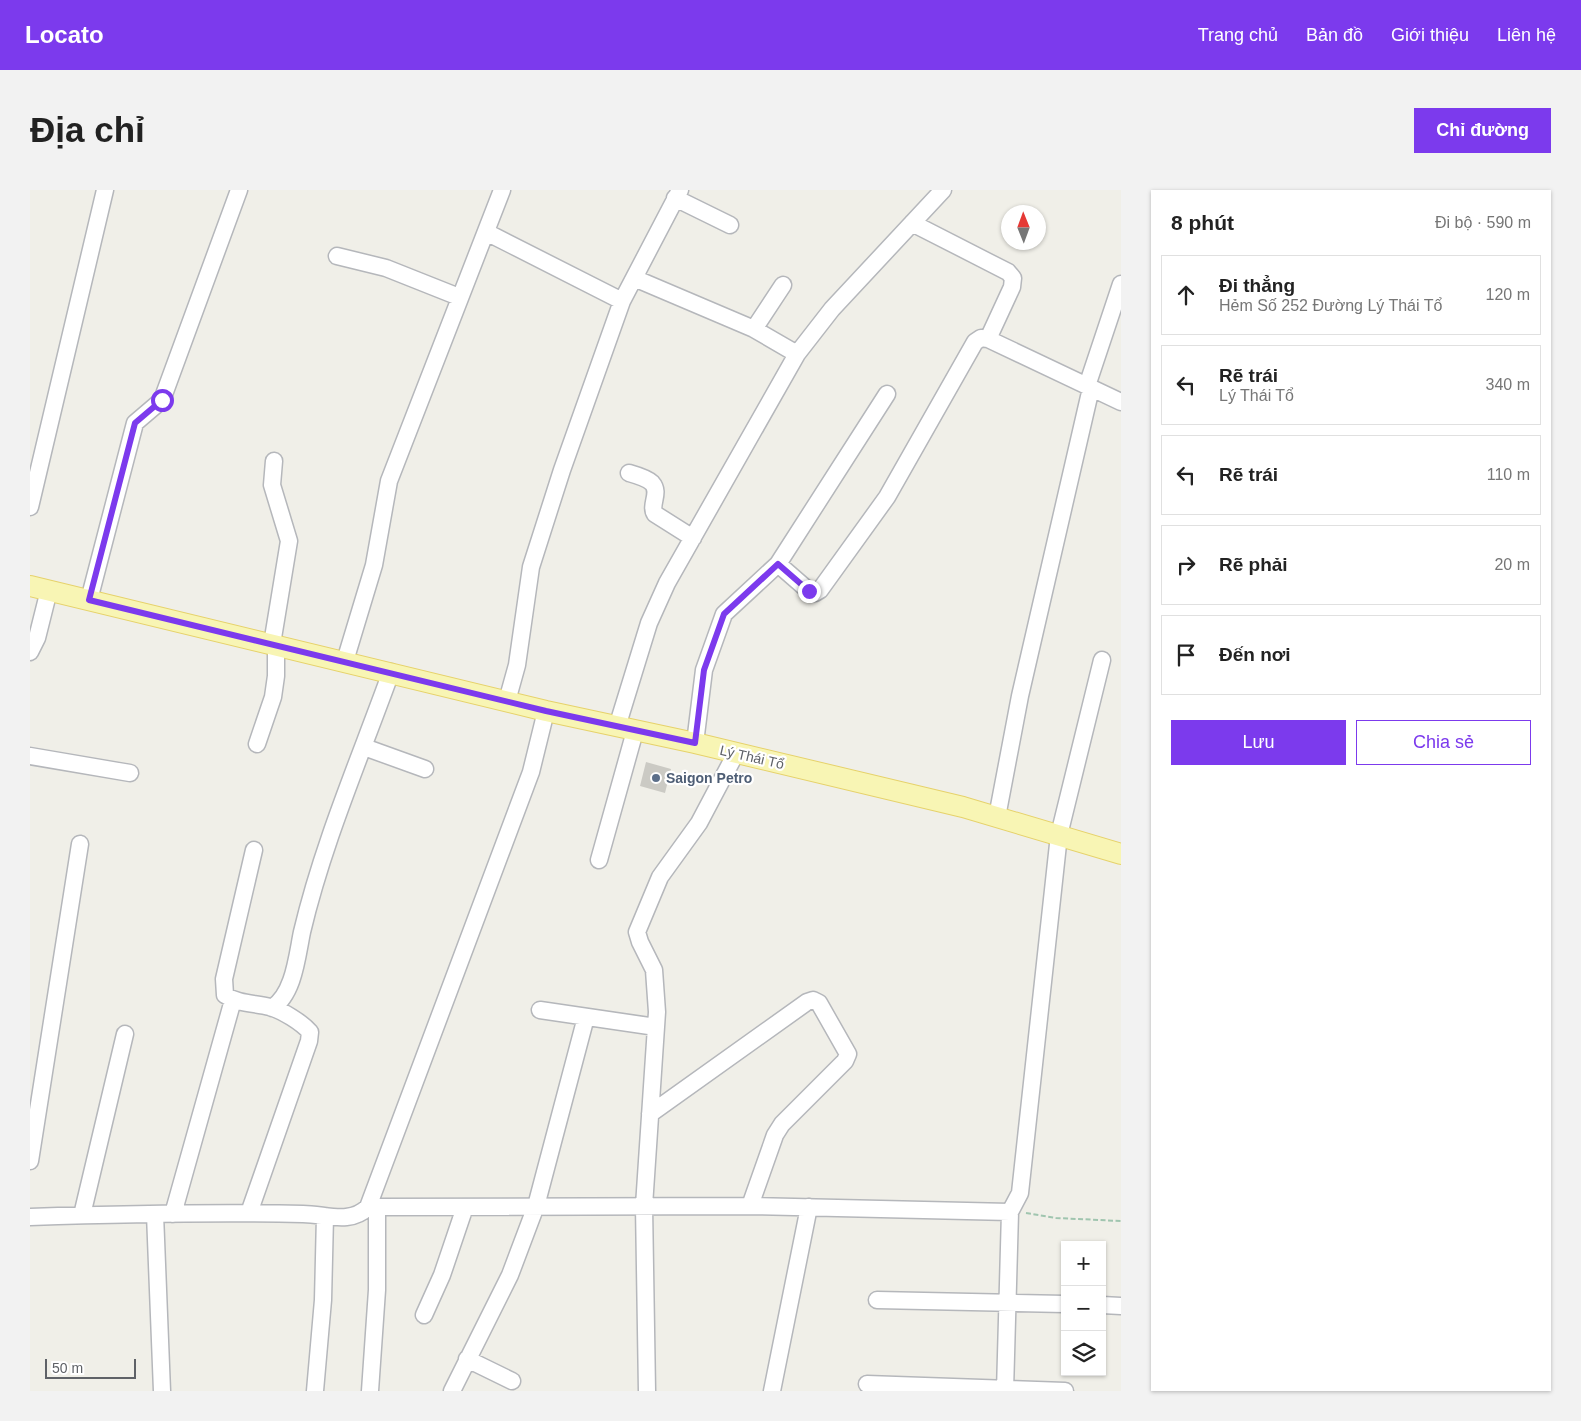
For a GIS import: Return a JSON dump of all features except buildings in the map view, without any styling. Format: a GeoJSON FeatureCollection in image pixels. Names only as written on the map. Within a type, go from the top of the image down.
{"type":"FeatureCollection","features":[{"type":"Feature","properties":{"kind":"main road","name":"Lý Thái Tổ"},"geometry":{"type":"LineString","coordinates":[[39,588],[546,711],[695,743],[963,807],[1121,854]]}},
{"type":"Feature","properties":{"kind":"street"},"geometry":{"type":"LineString","coordinates":[[30,506],[33,484],[105,190]]}},
{"type":"Feature","properties":{"kind":"street"},"geometry":{"type":"LineString","coordinates":[[89,600],[135,423],[162,400],[238,190]]}},
{"type":"Feature","properties":{"kind":"street"},"geometry":{"type":"LineString","coordinates":[[345,661],[374,565],[389,482],[502,190]]}},
{"type":"Feature","properties":{"kind":"street"},"geometry":{"type":"LineString","coordinates":[[599,860],[649,623],[667,583],[797,354],[832,309],[943,190]]}},
{"type":"Feature","properties":{"kind":"street"},"geometry":{"type":"LineString","coordinates":[[507,701],[517,665],[532,567],[562,470],[622,302],[678,194],[730,224]]}},
{"type":"Feature","properties":{"kind":"street"},"geometry":{"type":"LineString","coordinates":[[912,222],[1008,272],[1013,278],[1012,287],[988,339]]}},
{"type":"Feature","properties":{"kind":"street"},"geometry":{"type":"LineString","coordinates":[[486,232],[622,302]]}},
{"type":"Feature","properties":{"kind":"street"},"geometry":{"type":"LineString","coordinates":[[337,256],[379,265],[459,298]]}},
{"type":"Feature","properties":{"kind":"street"},"geometry":{"type":"LineString","coordinates":[[634,278],[754,329],[797,354]]}},
{"type":"Feature","properties":{"kind":"street"},"geometry":{"type":"LineString","coordinates":[[997,817],[1020,696],[1089,387],[1121,284]]}},
{"type":"Feature","properties":{"kind":"street"},"geometry":{"type":"LineString","coordinates":[[754,329],[784,285]]}},
{"type":"Feature","properties":{"kind":"street"},"geometry":{"type":"LineString","coordinates":[[778,564],[809,591],[815,593],[820,590],[887,497],[975,342],[981,338],[988,339],[1121,402]]}},
{"type":"Feature","properties":{"kind":"street"},"geometry":{"type":"LineString","coordinates":[[695,743],[704,670],[724,614],[778,564],[887,394]]}},
{"type":"Feature","properties":{"kind":"street"},"geometry":{"type":"LineString","coordinates":[[257,744],[273,698],[276,676],[274,644],[289,541],[272,485],[274,461]]}},
{"type":"Feature","properties":{"kind":"street"},"geometry":{"type":"LineString","coordinates":[[629,473],[651,482],[655,489],[652,510],[655,514],[693,538]]}},
{"type":"Feature","properties":{"kind":"street"},"geometry":{"type":"LineString","coordinates":[[30,652],[37,638],[39,588]]}},
{"type":"Feature","properties":{"kind":"street"},"geometry":{"type":"LineString","coordinates":[[1005,1390],[1010,1212],[1020,1193],[1059,835],[1102,660]]}},
{"type":"Feature","properties":{"kind":"street"},"geometry":{"type":"LineString","coordinates":[[272,1008],[280,1003],[292,976],[313,887],[391,672]]}},
{"type":"Feature","properties":{"kind":"street"},"geometry":{"type":"LineString","coordinates":[[370,1391],[377,1290],[372,1207],[531,772],[546,711]]}},
{"type":"Feature","properties":{"kind":"street"},"geometry":{"type":"LineString","coordinates":[[364,747],[425,769]]}},
{"type":"Feature","properties":{"kind":"street"},"geometry":{"type":"LineString","coordinates":[[647,1391],[644,1206],[656,1027],[654,970],[637,932],[660,877],[699,823],[736,753]]}},
{"type":"Feature","properties":{"kind":"street"},"geometry":{"type":"LineString","coordinates":[[30,756],[130,773]]}},
{"type":"Feature","properties":{"kind":"street"},"geometry":{"type":"LineString","coordinates":[[30,1161],[33,1125],[80,844]]}},
{"type":"Feature","properties":{"kind":"street"},"geometry":{"type":"LineString","coordinates":[[249,1213],[309,1041],[310,1032],[305,1026],[272,1008],[233,1000],[225,995],[224,979],[254,850]]}},
{"type":"Feature","properties":{"kind":"street"},"geometry":{"type":"LineString","coordinates":[[173,1214],[233,1000]]}},
{"type":"Feature","properties":{"kind":"street"},"geometry":{"type":"LineString","coordinates":[[650,1114],[807,1002],[813,1000],[819,1003],[848,1054],[845,1061],[782,1124],[775,1135],[750,1206]]}},
{"type":"Feature","properties":{"kind":"street"},"geometry":{"type":"LineString","coordinates":[[540,1010],[656,1027]]}},
{"type":"Feature","properties":{"kind":"street"},"geometry":{"type":"LineString","coordinates":[[452,1391],[510,1275],[536,1206],[586,1017]]}},
{"type":"Feature","properties":{"kind":"street"},"geometry":{"type":"LineString","coordinates":[[82,1215],[125,1034]]}},
{"type":"Feature","properties":{"kind":"street"},"geometry":{"type":"LineString","coordinates":[[30,1217],[249,1213],[344,1218],[360,1215],[372,1207],[536,1206],[750,1206],[1010,1212]]}},
{"type":"Feature","properties":{"kind":"street"},"geometry":{"type":"LineString","coordinates":[[424,1315],[442,1275],[465,1207]]}},
{"type":"Feature","properties":{"kind":"street"},"geometry":{"type":"LineString","coordinates":[[772,1391],[809,1207]]}},
{"type":"Feature","properties":{"kind":"street"},"geometry":{"type":"LineString","coordinates":[[155,1214],[162,1391]]}},
{"type":"Feature","properties":{"kind":"street"},"geometry":{"type":"LineString","coordinates":[[315,1391],[323,1300],[325,1216]]}},
{"type":"Feature","properties":{"kind":"street"},"geometry":{"type":"LineString","coordinates":[[877,1300],[1061,1304]]}},
{"type":"Feature","properties":{"kind":"street"},"geometry":{"type":"LineString","coordinates":[[1106,1305],[1121,1306]]}},
{"type":"Feature","properties":{"kind":"street"},"geometry":{"type":"LineString","coordinates":[[468,1359],[512,1381]]}},
{"type":"Feature","properties":{"kind":"street"},"geometry":{"type":"LineString","coordinates":[[867,1384],[1065,1391]]}},
{"type":"Feature","properties":{"kind":"path"},"geometry":{"type":"LineString","coordinates":[[1010,1212],[1056,1218],[1121,1221]]}},
{"type":"Feature","properties":{"kind":"place","name":"Saigon Petro"},"geometry":{"type":"Point","coordinates":[656,778]}},
{"type":"Feature","properties":{"kind":"route"},"geometry":{"type":"LineString","coordinates":[[162,400],[158,406],[140,417],[135,423],[89,600],[546,711],[695,743],[704,670],[724,614],[778,564],[809,591]]}}]}
